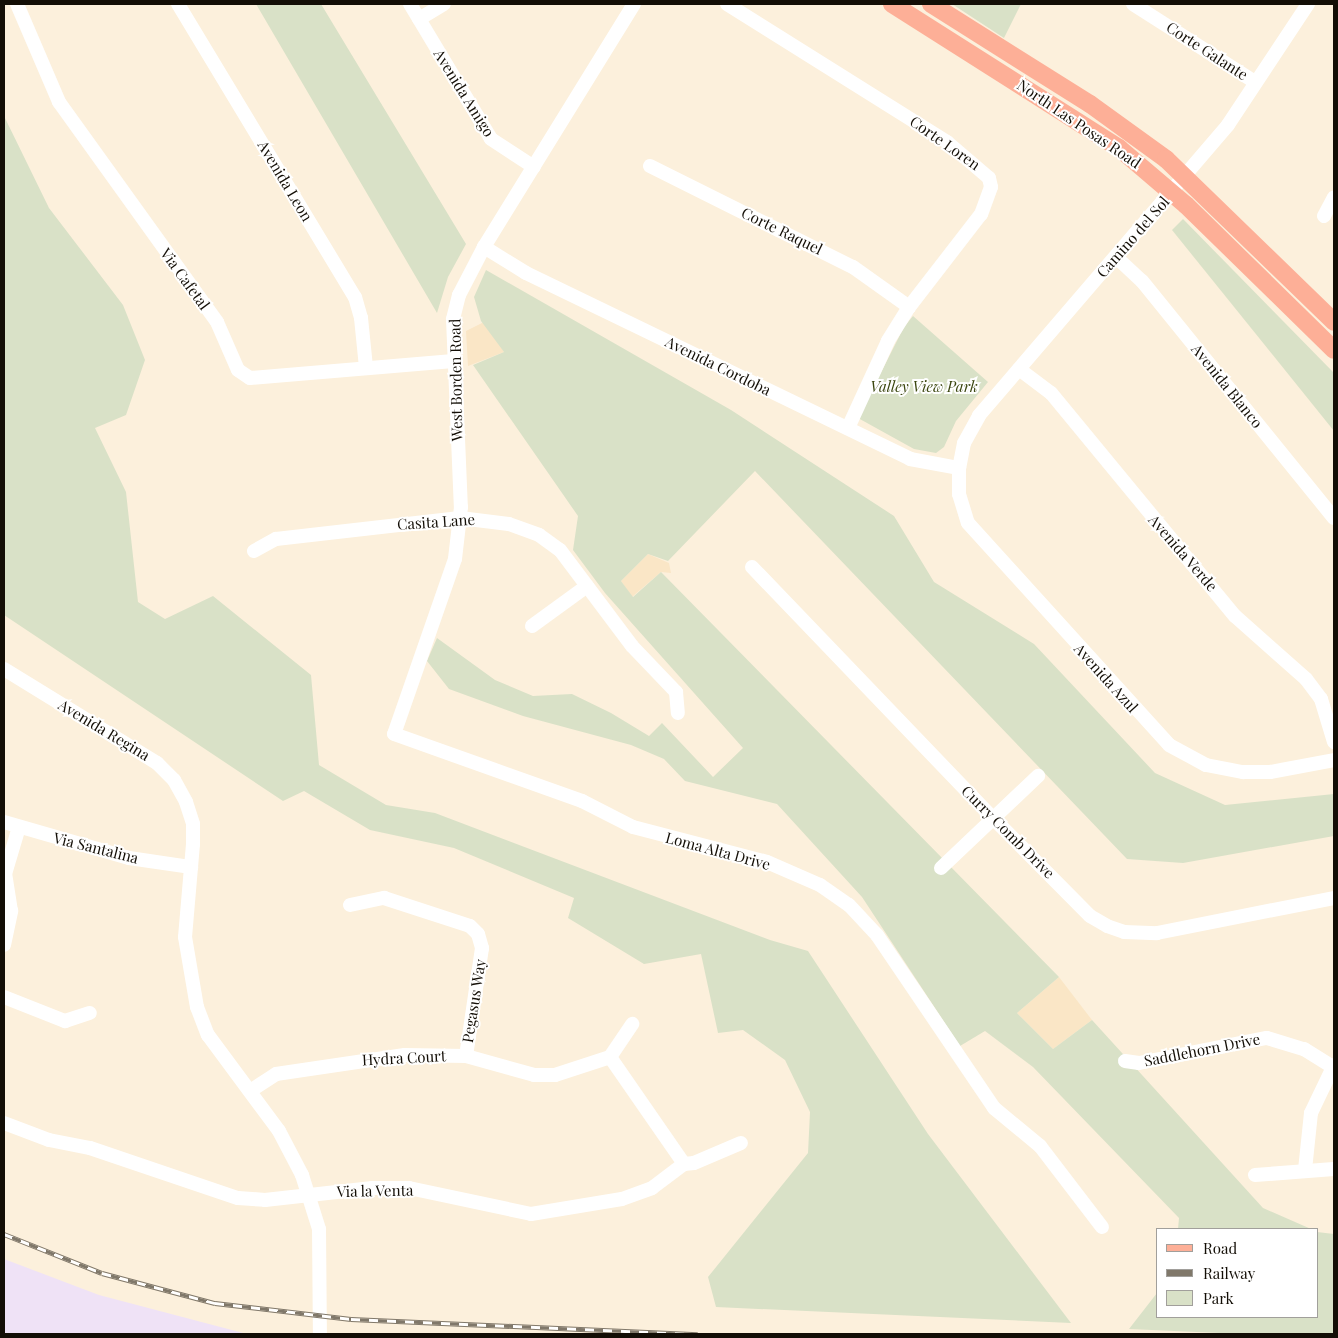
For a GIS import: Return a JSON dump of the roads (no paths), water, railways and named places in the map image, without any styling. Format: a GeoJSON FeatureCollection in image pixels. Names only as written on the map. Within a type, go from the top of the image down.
{"type":"FeatureCollection","features":[{"type":"Feature","properties":{"kind":"main road","name":"North Las Posas Road"},"geometry":{"type":"LineString","coordinates":[[892,4],[1091,128],[1172,192],[1334,350]]}},
{"type":"Feature","properties":{"kind":"main road","name":"North Las Posas Road"},"geometry":{"type":"LineString","coordinates":[[931,4],[1119,123],[1185,177],[1334,322]]}},
{"type":"Feature","properties":{"kind":"street","name":"Via Cafetal"},"geometry":{"type":"LineString","coordinates":[[17,4],[59,102],[216,322],[238,370],[250,378],[453,361]]}},
{"type":"Feature","properties":{"kind":"street","name":"Avenida Leon"},"geometry":{"type":"LineString","coordinates":[[178,4],[355,297],[361,318],[366,367]]}},
{"type":"Feature","properties":{"kind":"street","name":"Avenida Amigo"},"geometry":{"type":"LineString","coordinates":[[410,4],[491,139],[534,167]]}},
{"type":"Feature","properties":{"kind":"street"},"geometry":{"type":"LineString","coordinates":[[419,19],[444,4]]}},
{"type":"Feature","properties":{"kind":"street","name":"West Borden Road"},"geometry":{"type":"LineString","coordinates":[[394,734],[455,559],[460,518],[453,319],[459,295],[484,247],[634,4]]}},
{"type":"Feature","properties":{"kind":"street","name":"Corte Loren"},"geometry":{"type":"LineString","coordinates":[[727,4],[947,142],[990,178],[991,186],[981,214],[909,307],[888,341],[848,428]]}},
{"type":"Feature","properties":{"kind":"street","name":"Corte Galante"},"geometry":{"type":"LineString","coordinates":[[1133,4],[1255,82]]}},
{"type":"Feature","properties":{"kind":"street","name":"Camino del Sol"},"geometry":{"type":"LineString","coordinates":[[959,468],[964,443],[979,416],[1228,125],[1308,4]]}},
{"type":"Feature","properties":{"kind":"street","name":"Corte Raquel"},"geometry":{"type":"LineString","coordinates":[[650,166],[853,267],[909,307]]}},
{"type":"Feature","properties":{"kind":"street"},"geometry":{"type":"LineString","coordinates":[[1324,216],[1334,197]]}},
{"type":"Feature","properties":{"kind":"street","name":"Avenida Cordoba"},"geometry":{"type":"LineString","coordinates":[[484,247],[526,273],[910,459],[959,468]]}},
{"type":"Feature","properties":{"kind":"street","name":"Avenida Blanco"},"geometry":{"type":"LineString","coordinates":[[1116,257],[1142,281],[1334,518]]}},
{"type":"Feature","properties":{"kind":"street","name":"Avenida Verde"},"geometry":{"type":"LineString","coordinates":[[1019,369],[1051,393],[1235,616],[1306,679],[1321,699],[1334,742]]}},
{"type":"Feature","properties":{"kind":"street","name":"Avenida Azul"},"geometry":{"type":"LineString","coordinates":[[959,468],[959,494],[968,523],[1169,746],[1206,765],[1243,772],[1270,772],[1334,760]]}},
{"type":"Feature","properties":{"kind":"street","name":"Casita Lane"},"geometry":{"type":"LineString","coordinates":[[254,551],[276,539],[460,518],[509,524],[539,535],[560,550],[632,646],[676,692],[678,713]]}},
{"type":"Feature","properties":{"kind":"street","name":"Curry Comb Drive"},"geometry":{"type":"LineString","coordinates":[[752,567],[1090,916],[1124,932],[1157,933],[1334,898]]}},
{"type":"Feature","properties":{"kind":"street"},"geometry":{"type":"LineString","coordinates":[[532,626],[587,586]]}},
{"type":"Feature","properties":{"kind":"street","name":"Avenida Regina"},"geometry":{"type":"LineString","coordinates":[[4,669],[113,733],[157,762],[174,780],[186,802],[193,824],[185,937],[197,1007],[208,1035],[279,1131],[309,1194],[319,1229],[321,1276],[320,1334]]}},
{"type":"Feature","properties":{"kind":"street","name":"Loma Alta Drive"},"geometry":{"type":"LineString","coordinates":[[394,734],[582,801],[632,827],[766,862],[820,885],[849,905],[877,935],[994,1108],[1040,1146],[1102,1227]]}},
{"type":"Feature","properties":{"kind":"street"},"geometry":{"type":"LineString","coordinates":[[941,868],[1038,776]]}},
{"type":"Feature","properties":{"kind":"street","name":"Via Santalina"},"geometry":{"type":"LineString","coordinates":[[4,822],[129,858],[191,867]]}},
{"type":"Feature","properties":{"kind":"street"},"geometry":{"type":"LineString","coordinates":[[4,945],[11,911],[6,874],[18,827]]}},
{"type":"Feature","properties":{"kind":"street","name":"Pegasus Way"},"geometry":{"type":"LineString","coordinates":[[350,905],[384,898],[470,926],[478,934],[482,948],[466,1056]]}},
{"type":"Feature","properties":{"kind":"street"},"geometry":{"type":"LineString","coordinates":[[4,997],[65,1021],[90,1013]]}},
{"type":"Feature","properties":{"kind":"street"},"geometry":{"type":"LineString","coordinates":[[632,1024],[610,1057],[684,1164]]}},
{"type":"Feature","properties":{"kind":"street","name":"Saddlehorn Drive"},"geometry":{"type":"LineString","coordinates":[[1125,1061],[1139,1063],[1267,1038],[1304,1048],[1333,1066]]}},
{"type":"Feature","properties":{"kind":"street","name":"Hydra Court"},"geometry":{"type":"LineString","coordinates":[[250,1092],[276,1074],[310,1067],[405,1055],[466,1056],[534,1075],[555,1075],[610,1057]]}},
{"type":"Feature","properties":{"kind":"street"},"geometry":{"type":"LineString","coordinates":[[1305,1170],[1311,1113],[1333,1066]]}},
{"type":"Feature","properties":{"kind":"street","name":"Via la Venta"},"geometry":{"type":"LineString","coordinates":[[4,1123],[49,1140],[90,1148],[238,1198],[265,1200],[309,1194],[408,1188],[531,1214],[622,1199],[652,1188],[684,1164],[694,1163],[741,1143]]}},
{"type":"Feature","properties":{"kind":"street"},"geometry":{"type":"LineString","coordinates":[[1255,1175],[1334,1169]]}},
{"type":"Feature","properties":{"kind":"railway"},"geometry":{"type":"LineString","coordinates":[[4,1234],[102,1273],[215,1303],[351,1319],[698,1334]]}},
{"type":"Feature","properties":{"kind":"park label","name":"Valley View Park"},"geometry":{"type":"Point","coordinates":[924,387]}}]}
